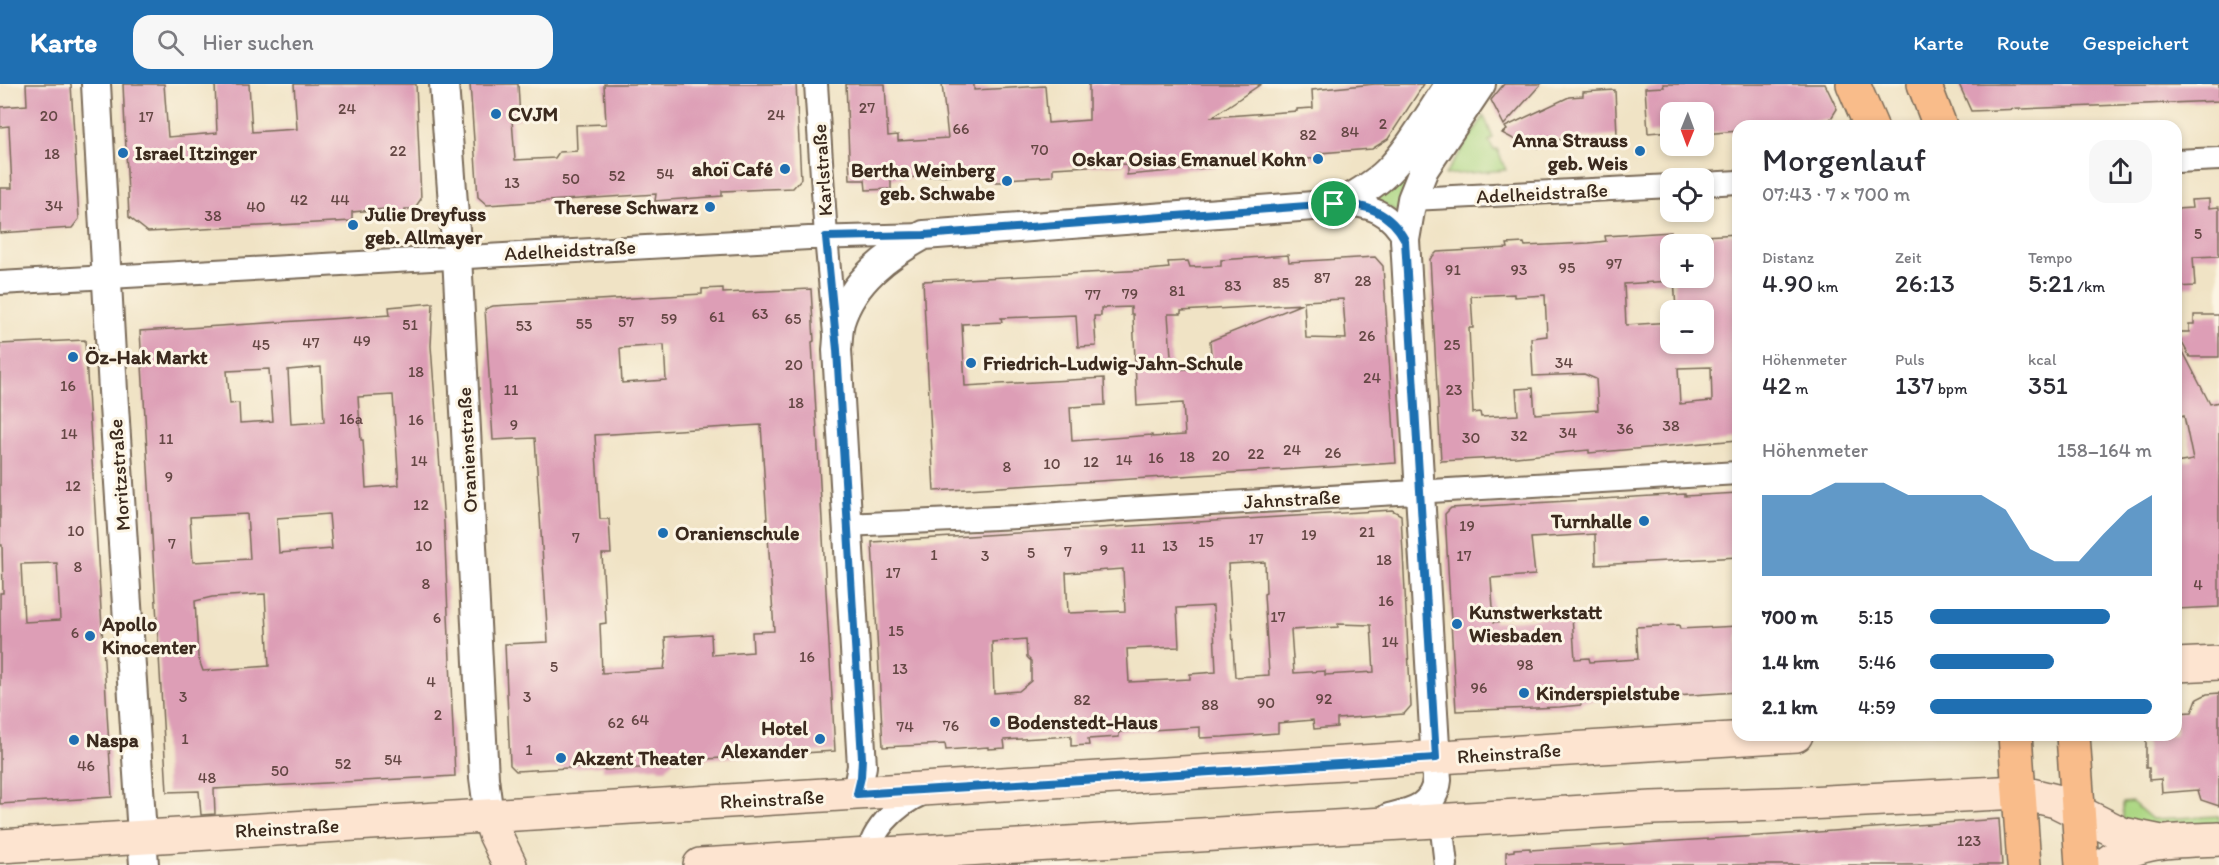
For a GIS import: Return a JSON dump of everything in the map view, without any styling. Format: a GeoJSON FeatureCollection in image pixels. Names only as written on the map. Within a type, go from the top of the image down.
{"type":"FeatureCollection","features":[{"type":"Feature","properties":{"kind":"main road"},"geometry":{"type":"LineString","coordinates":[[1854,84],[1869,120]]}},
{"type":"Feature","properties":{"kind":"main road"},"geometry":{"type":"LineString","coordinates":[[1924,84],[1938,120]]}},
{"type":"Feature","properties":{"kind":"main road"},"geometry":{"type":"LineString","coordinates":[[2182,665],[2219,663]]}},
{"type":"Feature","properties":{"kind":"main road","name":"Rheinstraße"},"geometry":{"type":"LineString","coordinates":[[0,846],[143,851],[489,816],[1732,739]]}},
{"type":"Feature","properties":{"kind":"main road"},"geometry":{"type":"LineString","coordinates":[[2015,741],[2024,865]]}},
{"type":"Feature","properties":{"kind":"main road"},"geometry":{"type":"LineString","coordinates":[[2073,741],[2070,799],[2082,865]]}},
{"type":"Feature","properties":{"kind":"main road"},"geometry":{"type":"LineString","coordinates":[[700,865],[867,860],[1652,808],[2019,792],[2070,799],[2122,834],[2161,842]]}},
{"type":"Feature","properties":{"kind":"main road"},"geometry":{"type":"LineString","coordinates":[[489,816],[510,865]]}},
{"type":"Feature","properties":{"kind":"main road"},"geometry":{"type":"LineString","coordinates":[[2105,865],[2130,848],[2161,842],[2219,839]]}},
{"type":"Feature","properties":{"kind":"street","name":"Moritzstraße"},"geometry":{"type":"LineString","coordinates":[[96,84],[143,851]]}},
{"type":"Feature","properties":{"kind":"street","name":"Oranienstraße"},"geometry":{"type":"LineString","coordinates":[[444,84],[457,256],[484,778],[489,816]]}},
{"type":"Feature","properties":{"kind":"street","name":"Karlstraße"},"geometry":{"type":"LineString","coordinates":[[816,84],[826,237],[837,350],[862,766],[857,794]]}},
{"type":"Feature","properties":{"kind":"street"},"geometry":{"type":"LineString","coordinates":[[1340,204],[1386,173],[1400,157],[1450,84]]}},
{"type":"Feature","properties":{"kind":"street"},"geometry":{"type":"LineString","coordinates":[[1361,826],[1415,811],[1427,803],[1435,791],[1436,758],[1405,240],[1413,199],[1424,169],[1481,84]]}},
{"type":"Feature","properties":{"kind":"street"},"geometry":{"type":"LineString","coordinates":[[2182,161],[2219,159]]}},
{"type":"Feature","properties":{"kind":"street"},"geometry":{"type":"LineString","coordinates":[[1714,183],[1732,182]]}},
{"type":"Feature","properties":{"kind":"street","name":"Adelheidstraße"},"geometry":{"type":"LineString","coordinates":[[1413,199],[1660,187]]}},
{"type":"Feature","properties":{"kind":"street","name":"Adelheidstraße"},"geometry":{"type":"LineString","coordinates":[[0,283],[457,256],[826,237],[924,235],[1340,204],[1362,206],[1384,214],[1399,228],[1405,240]]}},
{"type":"Feature","properties":{"kind":"street","name":"Adelheidstraße"},"geometry":{"type":"LineString","coordinates":[[837,350],[840,323],[861,283],[885,259],[924,235]]}},
{"type":"Feature","properties":{"kind":"street","name":"Jahnstraße"},"geometry":{"type":"LineString","coordinates":[[846,525],[1017,518],[1420,491],[1732,473]]}},
{"type":"Feature","properties":{"kind":"street"},"geometry":{"type":"LineString","coordinates":[[867,860],[869,848],[887,819],[900,806],[923,794],[960,787]]}},
{"type":"Feature","properties":{"kind":"street"},"geometry":{"type":"LineString","coordinates":[[1441,822],[1446,865]]}},
{"type":"Feature","properties":{"kind":"green space"},"geometry":{"type":"Polygon","coordinates":[[[1484,116],[1493,138],[1489,141],[1494,150],[1497,149],[1506,170],[1445,175],[1484,116]]]}},
{"type":"Feature","properties":{"kind":"green space"},"geometry":{"type":"Polygon","coordinates":[[[1403,165],[1417,171],[1403,215],[1371,198],[1403,165]]]}},
{"type":"Feature","properties":{"kind":"green space"},"geometry":{"type":"Polygon","coordinates":[[[2132,802],[2152,819],[2219,816],[2219,824],[2148,826],[2123,821],[2123,803],[2132,802]]]}},
{"type":"Feature","properties":{"kind":"building"},"geometry":{"type":"Polygon","coordinates":[[[26,84],[71,84],[79,219],[72,228],[0,233],[0,188],[12,188],[9,126],[0,127],[0,107],[27,105],[26,84]]]}},
{"type":"Feature","properties":{"kind":"building"},"geometry":{"type":"Polygon","coordinates":[[[123,84],[164,84],[168,137],[217,133],[215,84],[249,84],[252,132],[297,129],[294,84],[416,84],[421,199],[414,209],[405,209],[405,216],[386,217],[385,209],[352,212],[352,221],[148,232],[129,217],[123,84]]]}},
{"type":"Feature","properties":{"kind":"building"},"geometry":{"type":"Polygon","coordinates":[[[470,84],[518,84],[520,119],[512,120],[515,160],[555,158],[559,152],[577,151],[576,125],[606,124],[604,84],[796,84],[801,179],[793,188],[722,191],[722,196],[655,201],[656,194],[487,205],[478,197],[470,84]]]}},
{"type":"Feature","properties":{"kind":"building"},"geometry":{"type":"Polygon","coordinates":[[[846,84],[885,84],[888,136],[898,135],[898,141],[948,138],[942,84],[974,84],[974,90],[1045,86],[1048,123],[1089,120],[1089,84],[1261,84],[1212,117],[1313,108],[1312,90],[1375,84],[1424,84],[1388,139],[1372,149],[1319,153],[1319,158],[1127,175],[1127,164],[1053,168],[1053,176],[1007,179],[1007,182],[989,182],[989,173],[900,178],[891,179],[891,189],[866,190],[865,180],[850,180],[846,84]]]}},
{"type":"Feature","properties":{"kind":"building"},"geometry":{"type":"Polygon","coordinates":[[[1504,84],[1541,84],[1504,125],[1491,100],[1504,84]]]}},
{"type":"Feature","properties":{"kind":"building"},"geometry":{"type":"Polygon","coordinates":[[[1663,84],[1825,84],[1837,109],[1830,120],[1732,120],[1732,132],[1714,133],[1714,102],[1660,102],[1660,132],[1648,133],[1645,88],[1664,87],[1663,84]]]}},
{"type":"Feature","properties":{"kind":"building"},"geometry":{"type":"Polygon","coordinates":[[[1959,84],[2219,84],[2219,101],[1971,111],[1959,84]]]}},
{"type":"Feature","properties":{"kind":"building"},"geometry":{"type":"Polygon","coordinates":[[[1615,90],[1617,135],[1554,140],[1555,146],[1537,148],[1537,141],[1519,142],[1502,133],[1507,130],[1505,127],[1569,97],[1583,96],[1583,92],[1615,90]]]}},
{"type":"Feature","properties":{"kind":"building"},"geometry":{"type":"Polygon","coordinates":[[[2209,199],[2209,208],[2219,207],[2219,256],[2193,257],[2195,286],[2182,287],[2182,209],[2192,208],[2191,200],[2209,199]]]}},
{"type":"Feature","properties":{"kind":"building"},"geometry":{"type":"Polygon","coordinates":[[[1671,232],[1671,234],[1660,234],[1660,282],[1624,284],[1626,325],[1660,323],[1660,354],[1714,354],[1714,300],[1675,300],[1675,288],[1714,288],[1714,235],[1732,234],[1732,441],[1589,453],[1589,450],[1441,461],[1430,259],[1437,252],[1508,248],[1507,244],[1524,243],[1525,246],[1606,241],[1605,236],[1671,232]],[[1545,295],[1471,296],[1473,328],[1469,328],[1473,413],[1480,412],[1481,417],[1518,415],[1516,389],[1533,388],[1535,414],[1598,410],[1596,379],[1584,374],[1533,376],[1531,338],[1547,336],[1545,295]],[[1711,367],[1678,368],[1680,404],[1712,401],[1711,367]]]}},
{"type":"Feature","properties":{"kind":"building"},"geometry":{"type":"Polygon","coordinates":[[[1288,255],[1289,262],[1375,257],[1383,266],[1396,463],[934,491],[923,281],[1148,270],[1169,268],[1168,262],[1188,261],[1190,267],[1221,266],[1221,260],[1288,255]],[[1343,299],[1304,301],[1306,338],[1346,339],[1343,299]],[[1302,304],[1181,311],[1181,314],[1168,314],[1172,370],[1212,367],[1210,341],[1302,304]],[[1131,307],[1101,308],[1101,316],[1094,316],[1096,346],[1078,347],[1076,315],[1001,318],[1002,322],[962,324],[965,386],[1104,378],[1105,405],[1070,407],[1072,441],[1185,435],[1183,403],[1137,406],[1131,307]]]}},
{"type":"Feature","properties":{"kind":"building"},"geometry":{"type":"Polygon","coordinates":[[[723,288],[723,293],[811,289],[835,751],[673,761],[666,769],[657,767],[603,770],[602,766],[516,771],[510,765],[505,644],[548,642],[535,438],[493,440],[485,309],[493,306],[702,294],[702,289],[723,288]],[[664,345],[620,348],[622,383],[666,380],[664,345]],[[761,425],[595,435],[600,519],[609,519],[611,554],[602,554],[606,623],[600,624],[602,673],[664,669],[665,637],[711,634],[712,655],[753,652],[752,632],[774,631],[761,425]]]}},
{"type":"Feature","properties":{"kind":"building"},"geometry":{"type":"Polygon","coordinates":[[[433,303],[431,346],[444,522],[455,776],[214,789],[215,814],[201,815],[199,791],[167,792],[140,331],[390,315],[389,307],[433,303]],[[321,367],[288,370],[291,424],[324,422],[321,367]],[[269,369],[227,371],[230,404],[239,403],[240,423],[273,421],[269,369]],[[393,395],[358,397],[361,440],[363,440],[366,488],[399,485],[393,395]],[[247,514],[190,517],[193,562],[250,559],[247,514]],[[329,514],[277,518],[279,553],[332,549],[329,514]],[[265,594],[212,597],[195,601],[198,657],[203,671],[269,666],[265,594]]]}},
{"type":"Feature","properties":{"kind":"building"},"geometry":{"type":"Polygon","coordinates":[[[2194,315],[2219,315],[2219,357],[2190,357],[2182,343],[2182,332],[2189,332],[2189,324],[2194,324],[2194,315]]]}},
{"type":"Feature","properties":{"kind":"building"},"geometry":{"type":"Polygon","coordinates":[[[85,340],[112,797],[0,804],[0,593],[3,593],[2,545],[0,545],[0,344],[85,340]],[[57,563],[21,564],[24,622],[60,620],[57,563]]]}},
{"type":"Feature","properties":{"kind":"building"},"geometry":{"type":"Polygon","coordinates":[[[2182,350],[2210,404],[2219,402],[2219,607],[2182,609],[2182,462],[2193,460],[2184,416],[2182,416],[2182,350]]]}},
{"type":"Feature","properties":{"kind":"building"},"geometry":{"type":"Polygon","coordinates":[[[1732,493],[1732,557],[1596,565],[1595,534],[1531,538],[1535,575],[1491,578],[1494,622],[1572,616],[1575,659],[1589,658],[1590,662],[1638,659],[1636,627],[1679,625],[1680,629],[1732,626],[1732,692],[1581,702],[1581,705],[1560,707],[1456,711],[1445,514],[1451,508],[1685,494],[1685,496],[1732,493]]]}},
{"type":"Feature","properties":{"kind":"building"},"geometry":{"type":"Polygon","coordinates":[[[1392,510],[1401,515],[1411,706],[1404,714],[1337,719],[1337,727],[1314,729],[1313,720],[1278,723],[1278,733],[1200,738],[1200,727],[1119,732],[1119,737],[1088,739],[1089,745],[1071,746],[1071,736],[1004,740],[1005,748],[988,749],[988,747],[946,750],[945,744],[883,747],[872,542],[1392,510]],[[1265,562],[1228,564],[1235,677],[1269,675],[1264,594],[1266,593],[1265,562]],[[1123,569],[1066,573],[1068,613],[1125,611],[1123,569]],[[1213,606],[1177,608],[1179,647],[1127,649],[1129,682],[1190,679],[1190,674],[1216,672],[1213,606]],[[1338,624],[1338,627],[1291,630],[1294,673],[1325,671],[1325,675],[1374,672],[1371,625],[1338,624]],[[1026,639],[992,642],[994,693],[1019,691],[1031,681],[1031,661],[1027,657],[1026,639]]]}},
{"type":"Feature","properties":{"kind":"building"},"geometry":{"type":"Polygon","coordinates":[[[2219,693],[2219,806],[2201,800],[2198,790],[2162,793],[2161,779],[2149,780],[2149,768],[2146,768],[2146,741],[2182,741],[2182,713],[2192,712],[2197,699],[2207,694],[2219,693]]]}},
{"type":"Feature","properties":{"kind":"building"},"geometry":{"type":"Polygon","coordinates":[[[1999,819],[2002,865],[1506,865],[1506,852],[1514,851],[1514,849],[1530,848],[1530,850],[1790,834],[1999,819]]]}},
{"type":"Feature","properties":{"kind":"place","name":"CVJM"},"geometry":{"type":"Point","coordinates":[496,114]}},
{"type":"Feature","properties":{"kind":"place","name":"Anna Strauss geb. Weis"},"geometry":{"type":"Point","coordinates":[1640,151]}},
{"type":"Feature","properties":{"kind":"place","name":"Israel Itzinger"},"geometry":{"type":"Point","coordinates":[123,153]}},
{"type":"Feature","properties":{"kind":"place","name":"Oskar Osias Emanuel Kohn"},"geometry":{"type":"Point","coordinates":[1318,159]}},
{"type":"Feature","properties":{"kind":"place","name":"ahoï Café"},"geometry":{"type":"Point","coordinates":[785,169]}},
{"type":"Feature","properties":{"kind":"place","name":"Bertha Weinberg geb. Schwabe"},"geometry":{"type":"Point","coordinates":[1007,181]}},
{"type":"Feature","properties":{"kind":"place","name":"Therese Schwarz"},"geometry":{"type":"Point","coordinates":[710,207]}},
{"type":"Feature","properties":{"kind":"place","name":"Julie Dreyfuss geb. Allmayer"},"geometry":{"type":"Point","coordinates":[353,225]}},
{"type":"Feature","properties":{"kind":"place","name":"Öz-Hak Markt"},"geometry":{"type":"Point","coordinates":[73,357]}},
{"type":"Feature","properties":{"kind":"place","name":"Friedrich-Ludwig-Jahn-Schule"},"geometry":{"type":"Point","coordinates":[971,363]}},
{"type":"Feature","properties":{"kind":"place","name":"Turnhalle"},"geometry":{"type":"Point","coordinates":[1644,521]}},
{"type":"Feature","properties":{"kind":"place","name":"Oranienschule"},"geometry":{"type":"Point","coordinates":[663,533]}},
{"type":"Feature","properties":{"kind":"place","name":"Kunstwerkstatt Wiesbaden"},"geometry":{"type":"Point","coordinates":[1457,624]}},
{"type":"Feature","properties":{"kind":"place","name":"Apollo Kinocenter"},"geometry":{"type":"Point","coordinates":[90,636]}},
{"type":"Feature","properties":{"kind":"place","name":"Kinderspielstube"},"geometry":{"type":"Point","coordinates":[1524,693]}},
{"type":"Feature","properties":{"kind":"place","name":"Bodenstedt-Haus"},"geometry":{"type":"Point","coordinates":[995,722]}},
{"type":"Feature","properties":{"kind":"place","name":"Hotel Alexander"},"geometry":{"type":"Point","coordinates":[820,739]}},
{"type":"Feature","properties":{"kind":"place","name":"Naspa"},"geometry":{"type":"Point","coordinates":[74,740]}},
{"type":"Feature","properties":{"kind":"place","name":"Akzent Theater"},"geometry":{"type":"Point","coordinates":[561,758]}},
{"type":"Feature","properties":{"kind":"route"},"geometry":{"type":"LineString","coordinates":[[1334,204],[1355,204],[1384,214],[1399,228],[1405,240],[1436,758],[857,794],[862,758],[837,350],[826,237],[924,235],[1334,204]]}}]}
